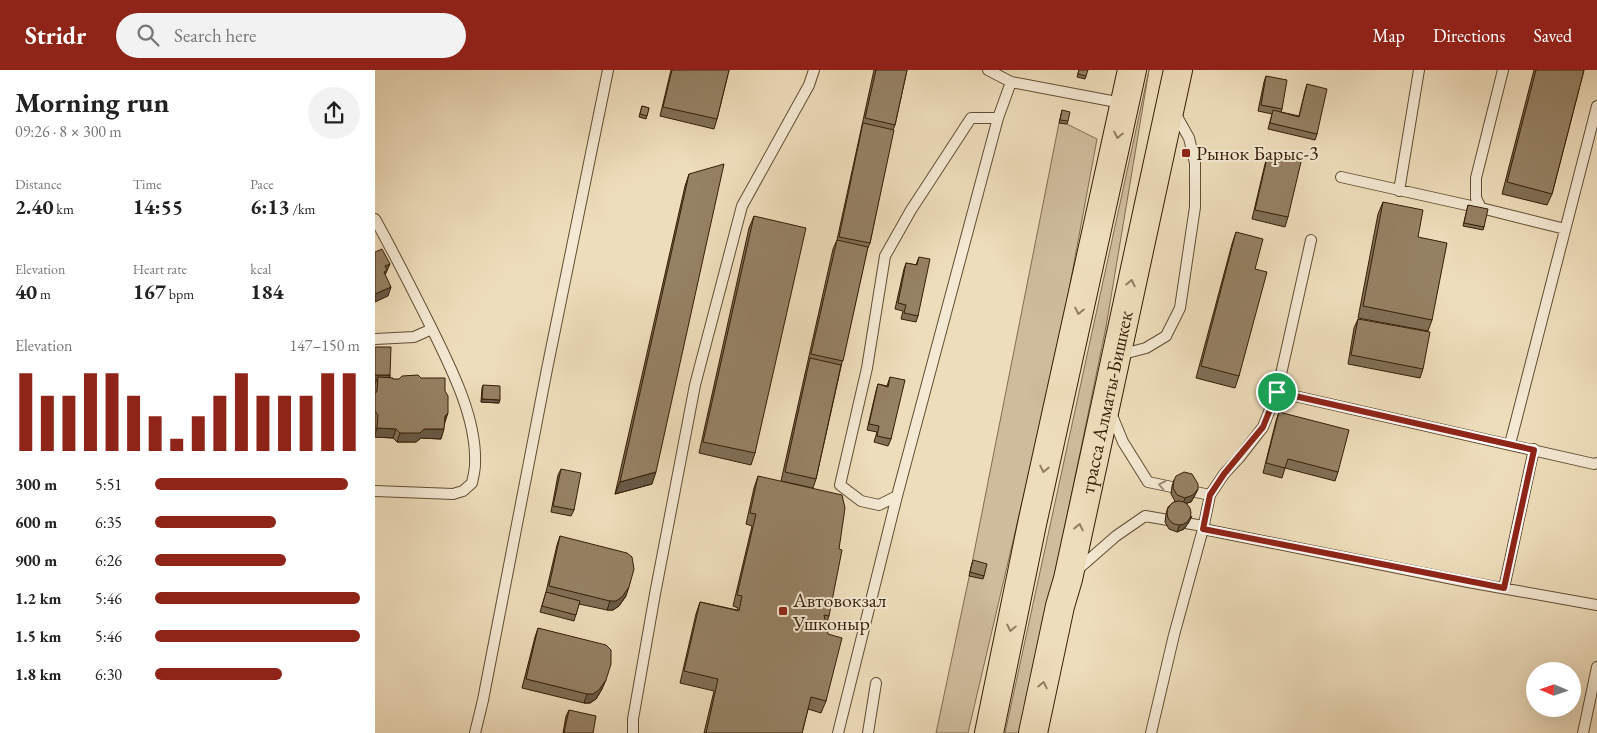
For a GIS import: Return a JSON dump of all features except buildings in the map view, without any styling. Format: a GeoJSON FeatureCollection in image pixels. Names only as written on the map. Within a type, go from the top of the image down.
{"type":"FeatureCollection","features":[{"type":"Feature","properties":{"kind":"highway"},"geometry":{"type":"LineString","coordinates":[[989,733],[1132,70]]}},
{"type":"Feature","properties":{"kind":"highway","name":"трасса Алматы-Бишкек"},"geometry":{"type":"LineString","coordinates":[[1033,733],[1178,70]]}},
{"type":"Feature","properties":{"kind":"lane"},"geometry":{"type":"LineString","coordinates":[[475,733],[547,369],[609,70]]}},
{"type":"Feature","properties":{"kind":"lane"},"geometry":{"type":"LineString","coordinates":[[633,733],[633,719],[655,594],[695,385],[742,206],[809,85],[814,70]]}},
{"type":"Feature","properties":{"kind":"lane"},"geometry":{"type":"LineString","coordinates":[[988,70],[1011,82],[1125,104]]}},
{"type":"Feature","properties":{"kind":"lane"},"geometry":{"type":"LineString","coordinates":[[1399,191],[1419,70]]}},
{"type":"Feature","properties":{"kind":"lane"},"geometry":{"type":"LineString","coordinates":[[1481,208],[1477,198],[1476,178],[1503,70]]}},
{"type":"Feature","properties":{"kind":"lane"},"geometry":{"type":"LineString","coordinates":[[838,733],[897,496],[998,118],[1011,82]]}},
{"type":"Feature","properties":{"kind":"lane"},"geometry":{"type":"LineString","coordinates":[[1115,355],[1146,348],[1166,336],[1180,308],[1195,207],[1195,163],[1189,138],[1170,105]]}},
{"type":"Feature","properties":{"kind":"lane"},"geometry":{"type":"LineString","coordinates":[[1510,444],[1597,106]]}},
{"type":"Feature","properties":{"kind":"lane"},"geometry":{"type":"LineString","coordinates":[[897,496],[879,505],[861,501],[840,485],[867,368],[885,256],[911,210],[971,118],[998,118]]}},
{"type":"Feature","properties":{"kind":"lane"},"geometry":{"type":"LineString","coordinates":[[1341,178],[1481,208],[1565,229]]}},
{"type":"Feature","properties":{"kind":"lane"},"geometry":{"type":"LineString","coordinates":[[375,219],[403,270],[450,365],[469,421],[475,465],[472,483],[463,491],[453,494],[375,491]]}},
{"type":"Feature","properties":{"kind":"lane"},"geometry":{"type":"LineString","coordinates":[[1151,733],[1210,495],[1224,474],[1263,427],[1277,392],[1311,240]]}},
{"type":"Feature","properties":{"kind":"lane"},"geometry":{"type":"LineString","coordinates":[[375,339],[413,337],[432,329]]}},
{"type":"Feature","properties":{"kind":"lane"},"geometry":{"type":"LineString","coordinates":[[1277,392],[1594,464],[1597,463]]}},
{"type":"Feature","properties":{"kind":"lane"},"geometry":{"type":"LineString","coordinates":[[1106,400],[1123,442],[1148,482],[1210,495]]}},
{"type":"Feature","properties":{"kind":"lane"},"geometry":{"type":"LineString","coordinates":[[1504,588],[1534,450]]}},
{"type":"Feature","properties":{"kind":"lane"},"geometry":{"type":"LineString","coordinates":[[1068,579],[1116,536],[1145,516],[1597,605]]}},
{"type":"Feature","properties":{"kind":"lane"},"geometry":{"type":"LineString","coordinates":[[1583,733],[1597,667]]}},
{"type":"Feature","properties":{"kind":"lane"},"geometry":{"type":"LineString","coordinates":[[868,733],[876,683]]}},
{"type":"Feature","properties":{"kind":"shaded area"},"geometry":{"type":"Polygon","coordinates":[[[1149,70],[1106,327],[1023,730],[1022,733],[1005,733],[1149,70]]]}},
{"type":"Feature","properties":{"kind":"shaded area"},"geometry":{"type":"Polygon","coordinates":[[[1059,123],[1067,124],[1097,139],[1058,349],[968,733],[936,733],[972,563],[1059,123]]]}},
{"type":"Feature","properties":{"kind":"place","name":"Рынок Барыс-3"},"geometry":{"type":"Point","coordinates":[1186,153]}},
{"type":"Feature","properties":{"kind":"place","name":"Автовокзал Ушконыр"},"geometry":{"type":"Point","coordinates":[783,611]}},
{"type":"Feature","properties":{"kind":"route"},"geometry":{"type":"LineString","coordinates":[[1277,392],[1534,450],[1504,588],[1203,529],[1210,495],[1224,474],[1263,427],[1277,392]]}}]}
